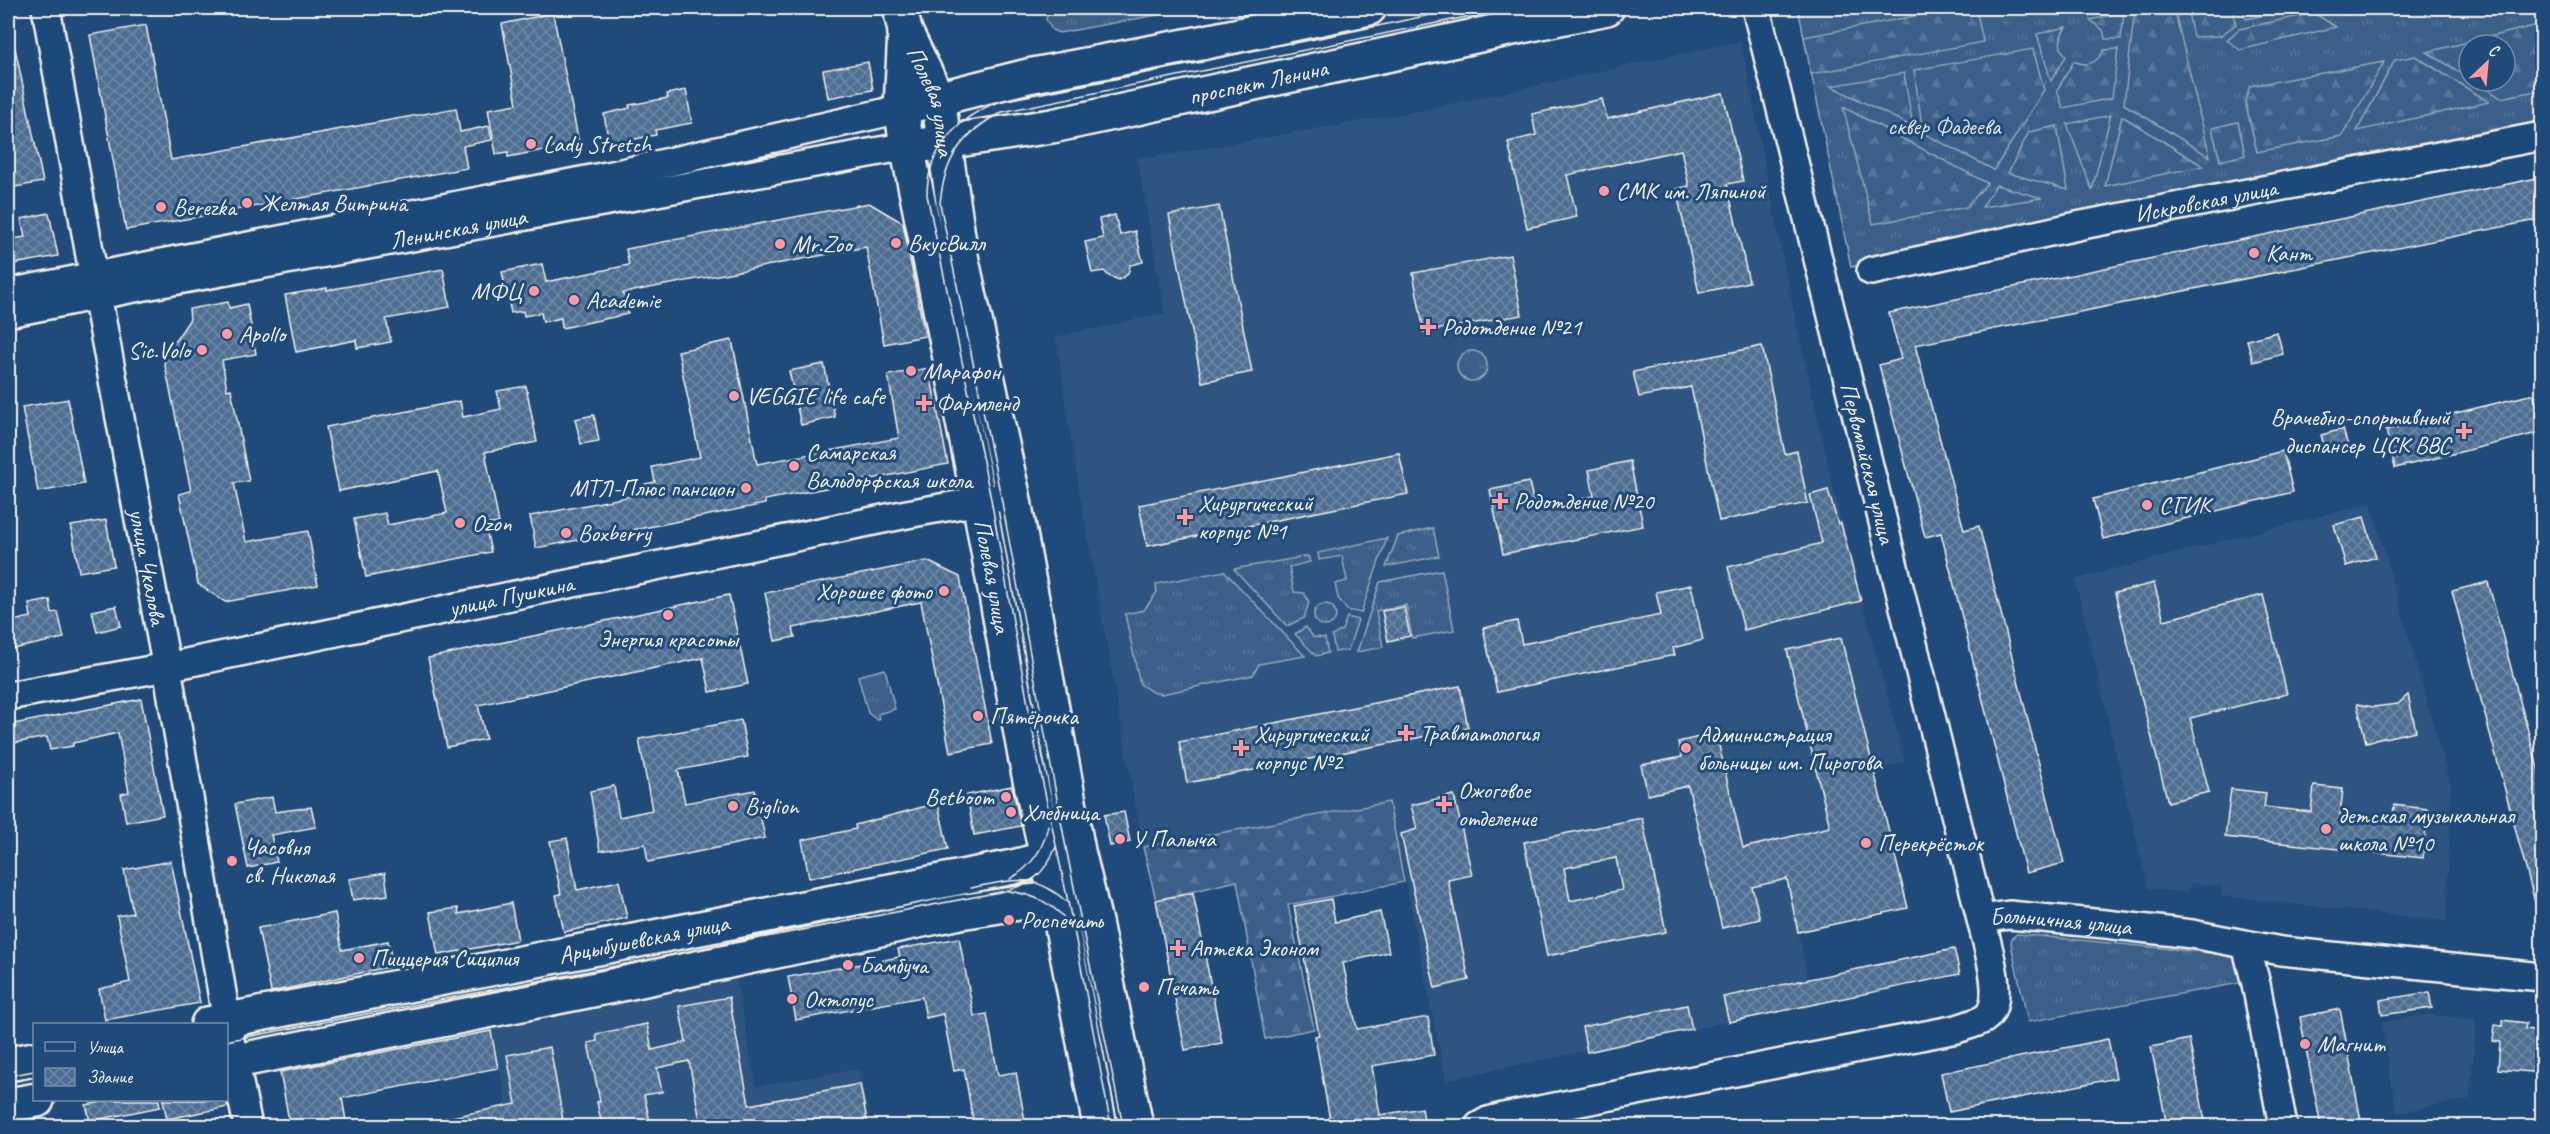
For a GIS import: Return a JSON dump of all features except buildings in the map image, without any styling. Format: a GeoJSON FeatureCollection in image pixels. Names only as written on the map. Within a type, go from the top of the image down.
{"type":"FeatureCollection","features":[{"type":"Feature","properties":{"kind":"main road","name":"проспект Ленина"},"geometry":{"type":"LineString","coordinates":[[901,107],[1028,76],[1369,8]]}},
{"type":"Feature","properties":{"kind":"main road","name":"проспект Ленина"},"geometry":{"type":"LineString","coordinates":[[907,146],[1052,126],[1607,8]]}},
{"type":"Feature","properties":{"kind":"main road","name":"Полевая улица"},"geometry":{"type":"LineString","coordinates":[[903,19],[938,99],[961,256],[1013,495],[1062,854],[1056,900],[1100,1126]]}},
{"type":"Feature","properties":{"kind":"main road","name":"Полевая улица"},"geometry":{"type":"LineString","coordinates":[[903,19],[901,107],[907,146],[979,501],[1026,761],[1062,854],[1088,895],[1136,1126]]}},
{"type":"Feature","properties":{"kind":"main road","name":"Арцыбушевская улица"},"geometry":{"type":"LineString","coordinates":[[217,1023],[1013,867],[1062,854]]}},
{"type":"Feature","properties":{"kind":"main road","name":"Арцыбушевская улица"},"geometry":{"type":"LineString","coordinates":[[231,1062],[612,987],[960,912],[1088,895]]}},
{"type":"Feature","properties":{"kind":"main road"},"geometry":{"type":"LineString","coordinates":[[8,1064],[33,1059]]}},
{"type":"Feature","properties":{"kind":"main road"},"geometry":{"type":"LineString","coordinates":[[8,1105],[33,1101]]}},
{"type":"Feature","properties":{"kind":"street","name":"улица Чкалова"},"geometry":{"type":"LineString","coordinates":[[46,8],[95,285],[167,667],[217,1023]]}},
{"type":"Feature","properties":{"kind":"street","name":"Первомайская улица"},"geometry":{"type":"LineString","coordinates":[[1756,8],[1981,919]]}},
{"type":"Feature","properties":{"kind":"street","name":"Ленинская улица"},"geometry":{"type":"LineString","coordinates":[[8,313],[95,285],[618,174],[901,107]]}},
{"type":"Feature","properties":{"kind":"street","name":"Искровская улица"},"geometry":{"type":"LineString","coordinates":[[1871,271],[2082,225],[2542,136]]}},
{"type":"Feature","properties":{"kind":"street","name":"Ленинская улица"},"geometry":{"type":"LineString","coordinates":[[8,293],[95,285],[907,146]]}},
{"type":"Feature","properties":{"kind":"street","name":"улица Пушкина"},"geometry":{"type":"LineString","coordinates":[[8,696],[167,667],[1013,495]]}},
{"type":"Feature","properties":{"kind":"street","name":"Больничная улица"},"geometry":{"type":"LineString","coordinates":[[1479,1126],[1488,1121],[1957,1029],[1985,1018],[1995,1006],[1996,991],[1981,919],[2009,915],[2192,934],[2281,951],[2542,976]]}},
{"type":"Feature","properties":{"kind":"street"},"geometry":{"type":"LineString","coordinates":[[2246,945],[2256,984],[2283,1126]]}},
{"type":"Feature","properties":{"kind":"street","name":"улица Чкалова"},"geometry":{"type":"LineString","coordinates":[[231,1062],[248,1126]]}},
{"type":"Feature","properties":{"kind":"shaded area"},"geometry":{"type":"Polygon","coordinates":[[[1741,41],[1790,294],[1841,523],[1905,762],[1821,788],[1846,888],[1791,900],[1808,979],[1954,949],[1960,974],[1446,1080],[1389,802],[1143,847],[1073,454],[1056,337],[1165,313],[1137,157],[1154,157],[1418,111],[1741,41]]]}},
{"type":"Feature","properties":{"kind":"shaded area"},"geometry":{"type":"Polygon","coordinates":[[[2371,503],[2451,788],[2446,921],[2221,896],[2221,886],[2190,883],[2189,893],[2148,888],[2075,579],[2371,503]]]}},
{"type":"Feature","properties":{"kind":"shaded area"},"geometry":{"type":"Polygon","coordinates":[[[736,977],[756,1086],[859,1069],[870,1126],[510,1126],[492,1027],[736,977]]]}},
{"type":"Feature","properties":{"kind":"shaded area"},"geometry":{"type":"Polygon","coordinates":[[[2430,1014],[2476,1020],[2470,1099],[2397,1113],[2381,1022],[2430,1014]]]}},
{"type":"Feature","properties":{"kind":"green space"},"geometry":{"type":"Polygon","coordinates":[[[1054,8],[1195,8],[1059,33],[1052,30],[1046,19],[1048,12],[1054,8]]]}},
{"type":"Feature","properties":{"kind":"green space","name":"сквер Фадеева"},"geometry":{"type":"Polygon","coordinates":[[[1798,8],[2542,8],[2542,128],[1851,267],[1798,8]]]}},
{"type":"Feature","properties":{"kind":"green space"},"geometry":{"type":"Polygon","coordinates":[[[1957,8],[1976,8],[1983,42],[1811,74],[1804,37],[1957,8]]]}},
{"type":"Feature","properties":{"kind":"green space"},"geometry":{"type":"Polygon","coordinates":[[[2135,8],[2174,8],[2210,157],[2124,104],[2135,8]]]}},
{"type":"Feature","properties":{"kind":"green space"},"geometry":{"type":"Polygon","coordinates":[[[2187,8],[2232,8],[2236,24],[2220,36],[2193,37],[2187,8]]]}},
{"type":"Feature","properties":{"kind":"green space"},"geometry":{"type":"Polygon","coordinates":[[[2243,8],[2298,8],[2246,19],[2243,8]]]}},
{"type":"Feature","properties":{"kind":"green space"},"geometry":{"type":"Polygon","coordinates":[[[2324,8],[2378,8],[2357,13],[2337,14],[2324,8]]]}},
{"type":"Feature","properties":{"kind":"green space"},"geometry":{"type":"Polygon","coordinates":[[[2124,12],[2121,39],[2105,39],[2103,30],[2090,20],[2124,12]]]}},
{"type":"Feature","properties":{"kind":"green space"},"geometry":{"type":"Polygon","coordinates":[[[2314,13],[2336,27],[2240,50],[2227,40],[2239,29],[2314,13]]]}},
{"type":"Feature","properties":{"kind":"green space"},"geometry":{"type":"Polygon","coordinates":[[[2542,24],[2542,90],[2501,98],[2493,93],[2517,93],[2517,33],[2505,33],[2542,24]]]}},
{"type":"Feature","properties":{"kind":"green space"},"geometry":{"type":"Polygon","coordinates":[[[2066,27],[2060,42],[2066,56],[2051,81],[2037,34],[2066,27]]]}},
{"type":"Feature","properties":{"kind":"green space"},"geometry":{"type":"Polygon","coordinates":[[[2457,45],[2457,71],[2427,52],[2457,45]]]}},
{"type":"Feature","properties":{"kind":"green space"},"geometry":{"type":"Polygon","coordinates":[[[2033,49],[2044,90],[1994,170],[1923,133],[1914,70],[2033,49]]]}},
{"type":"Feature","properties":{"kind":"green space"},"geometry":{"type":"Polygon","coordinates":[[[2118,49],[2112,98],[2063,108],[2057,90],[2074,61],[2083,64],[2092,63],[2104,50],[2118,49]]]}},
{"type":"Feature","properties":{"kind":"green space"},"geometry":{"type":"Polygon","coordinates":[[[2415,56],[2457,82],[2457,93],[2475,93],[2489,102],[2357,131],[2395,60],[2415,56]]]}},
{"type":"Feature","properties":{"kind":"green space"},"geometry":{"type":"Polygon","coordinates":[[[2384,62],[2342,136],[2257,152],[2245,101],[2250,86],[2384,62]]]}},
{"type":"Feature","properties":{"kind":"green space"},"geometry":{"type":"Polygon","coordinates":[[[1904,73],[1913,127],[1831,86],[1904,73]]]}},
{"type":"Feature","properties":{"kind":"green space"},"geometry":{"type":"Polygon","coordinates":[[[1843,107],[1987,183],[1967,207],[1873,224],[1843,107]]]}},
{"type":"Feature","properties":{"kind":"green space"},"geometry":{"type":"Polygon","coordinates":[[[2111,115],[2092,190],[2067,124],[2111,115]]]}},
{"type":"Feature","properties":{"kind":"green space"},"geometry":{"type":"Polygon","coordinates":[[[2122,116],[2203,166],[2105,186],[2122,116]]]}},
{"type":"Feature","properties":{"kind":"green space"},"geometry":{"type":"Polygon","coordinates":[[[2238,122],[2245,155],[2220,161],[2212,128],[2238,122]]]}},
{"type":"Feature","properties":{"kind":"green space"},"geometry":{"type":"Polygon","coordinates":[[[2057,126],[2068,190],[2008,173],[2029,132],[2057,126]]]}},
{"type":"Feature","properties":{"kind":"green space"},"geometry":{"type":"Polygon","coordinates":[[[1996,185],[2042,198],[1982,207],[1996,185]]]}},
{"type":"Feature","properties":{"kind":"green space"},"geometry":{"type":"Polygon","coordinates":[[[1472,351],[1483,355],[1487,366],[1483,377],[1472,381],[1461,377],[1457,366],[1461,355],[1472,351]]]}},
{"type":"Feature","properties":{"kind":"green space"},"geometry":{"type":"Polygon","coordinates":[[[1433,528],[1439,556],[1386,567],[1398,536],[1433,528]]]}},
{"type":"Feature","properties":{"kind":"green space"},"geometry":{"type":"Polygon","coordinates":[[[1387,538],[1361,613],[1347,610],[1338,598],[1335,584],[1347,581],[1342,556],[1319,560],[1318,553],[1387,538]]]}},
{"type":"Feature","properties":{"kind":"green space"},"geometry":{"type":"Polygon","coordinates":[[[1308,556],[1310,562],[1289,567],[1294,592],[1304,593],[1309,602],[1304,618],[1287,626],[1234,569],[1308,556]]]}},
{"type":"Feature","properties":{"kind":"green space"},"geometry":{"type":"Polygon","coordinates":[[[1442,570],[1454,630],[1412,638],[1406,605],[1376,611],[1383,647],[1357,652],[1380,582],[1442,570]]]}},
{"type":"Feature","properties":{"kind":"green space"},"geometry":{"type":"Polygon","coordinates":[[[1224,571],[1305,656],[1259,664],[1253,675],[1162,694],[1152,692],[1140,684],[1125,614],[1144,610],[1157,592],[1156,584],[1224,571]]]}},
{"type":"Feature","properties":{"kind":"green space"},"geometry":{"type":"Polygon","coordinates":[[[1325,604],[1333,607],[1336,615],[1333,623],[1325,626],[1317,623],[1314,615],[1317,607],[1325,604]]]}},
{"type":"Feature","properties":{"kind":"green space"},"geometry":{"type":"Polygon","coordinates":[[[1347,617],[1358,620],[1348,650],[1335,652],[1332,636],[1342,630],[1347,617]]]}},
{"type":"Feature","properties":{"kind":"green space"},"geometry":{"type":"Polygon","coordinates":[[[1306,627],[1313,637],[1325,638],[1328,653],[1316,656],[1295,634],[1306,627]]]}},
{"type":"Feature","properties":{"kind":"green space"},"geometry":{"type":"Polygon","coordinates":[[[885,669],[895,709],[878,714],[879,720],[877,720],[868,713],[858,676],[885,669]]]}},
{"type":"Feature","properties":{"kind":"green space"},"geometry":{"type":"Polygon","coordinates":[[[1389,802],[1404,882],[1288,905],[1314,1029],[1265,1039],[1237,881],[1156,900],[1143,847],[1389,802]]]}},
{"type":"Feature","properties":{"kind":"green space"},"geometry":{"type":"Polygon","coordinates":[[[2017,934],[2233,955],[2238,959],[2245,982],[2028,1022],[2011,944],[2012,938],[2017,934]]]}},
{"type":"Feature","properties":{"kind":"tram line"},"geometry":{"type":"LineString","coordinates":[[1291,44],[1464,8]]}},
{"type":"Feature","properties":{"kind":"tram line"},"geometry":{"type":"LineString","coordinates":[[1123,1126],[1067,853],[1001,497],[940,204],[946,174],[957,149],[966,138],[1002,112],[1510,8]]}},
{"type":"Feature","properties":{"kind":"tram line"},"geometry":{"type":"LineString","coordinates":[[1111,1126],[1075,935],[1038,760],[991,499],[927,195],[928,178],[933,163],[949,136],[972,115],[986,107],[1001,101],[1203,62]]}},
{"type":"Feature","properties":{"kind":"tram line"},"geometry":{"type":"LineString","coordinates":[[1010,879],[1024,869],[1040,849],[1048,825]]}},
{"type":"Feature","properties":{"kind":"tram line"},"geometry":{"type":"LineString","coordinates":[[228,1041],[1005,891],[1024,885],[1037,876],[1056,847]]}},
{"type":"Feature","properties":{"kind":"tram line"},"geometry":{"type":"LineString","coordinates":[[971,888],[1022,880],[1044,886],[1068,903]]}},
{"type":"Feature","properties":{"kind":"tram line"},"geometry":{"type":"LineString","coordinates":[[1008,891],[1036,898],[1053,907],[1072,929]]}},
{"type":"Feature","properties":{"kind":"tram line"},"geometry":{"type":"LineString","coordinates":[[8,1076],[33,1071]]}},
{"type":"Feature","properties":{"kind":"place","name":"Lady Stretch"},"geometry":{"type":"Point","coordinates":[531,144]}},
{"type":"Feature","properties":{"kind":"place","name":"СМК им. Ляпиной"},"geometry":{"type":"Point","coordinates":[1604,191]}},
{"type":"Feature","properties":{"kind":"place","name":"Желтая Витрина"},"geometry":{"type":"Point","coordinates":[247,203]}},
{"type":"Feature","properties":{"kind":"place","name":"Berezka"},"geometry":{"type":"Point","coordinates":[161,207]}},
{"type":"Feature","properties":{"kind":"place","name":"ВкусВилл"},"geometry":{"type":"Point","coordinates":[896,243]}},
{"type":"Feature","properties":{"kind":"place","name":"Mr.Zoo"},"geometry":{"type":"Point","coordinates":[780,244]}},
{"type":"Feature","properties":{"kind":"place","name":"Кант"},"geometry":{"type":"Point","coordinates":[2254,253]}},
{"type":"Feature","properties":{"kind":"place","name":"МФЦ"},"geometry":{"type":"Point","coordinates":[534,291]}},
{"type":"Feature","properties":{"kind":"place","name":"Academie"},"geometry":{"type":"Point","coordinates":[574,300]}},
{"type":"Feature","properties":{"kind":"place","name":"Родотдение №21"},"geometry":{"type":"Point","coordinates":[1428,327]}},
{"type":"Feature","properties":{"kind":"place","name":"Apollo"},"geometry":{"type":"Point","coordinates":[227,334]}},
{"type":"Feature","properties":{"kind":"place","name":"Sic.Volo"},"geometry":{"type":"Point","coordinates":[202,350]}},
{"type":"Feature","properties":{"kind":"place","name":"Марафон"},"geometry":{"type":"Point","coordinates":[911,371]}},
{"type":"Feature","properties":{"kind":"place","name":"VEGGIE life cafe"},"geometry":{"type":"Point","coordinates":[734,396]}},
{"type":"Feature","properties":{"kind":"place","name":"Фармленд"},"geometry":{"type":"Point","coordinates":[924,403]}},
{"type":"Feature","properties":{"kind":"place","name":"Врачебно-спортивный диспансер ЦСК ВВС"},"geometry":{"type":"Point","coordinates":[2464,431]}},
{"type":"Feature","properties":{"kind":"place","name":"Самарская Вальдорфская школа"},"geometry":{"type":"Point","coordinates":[794,466]}},
{"type":"Feature","properties":{"kind":"place","name":"МТЛ-Плюс пансион"},"geometry":{"type":"Point","coordinates":[746,488]}},
{"type":"Feature","properties":{"kind":"place","name":"Родотдение №20"},"geometry":{"type":"Point","coordinates":[1500,501]}},
{"type":"Feature","properties":{"kind":"place","name":"СГИК"},"geometry":{"type":"Point","coordinates":[2147,505]}},
{"type":"Feature","properties":{"kind":"place","name":"Хирургический корпус №1"},"geometry":{"type":"Point","coordinates":[1185,517]}},
{"type":"Feature","properties":{"kind":"place","name":"Ozon"},"geometry":{"type":"Point","coordinates":[460,523]}},
{"type":"Feature","properties":{"kind":"place","name":"Boxberry"},"geometry":{"type":"Point","coordinates":[566,533]}},
{"type":"Feature","properties":{"kind":"place","name":"Хорошее фото"},"geometry":{"type":"Point","coordinates":[944,591]}},
{"type":"Feature","properties":{"kind":"place","name":"Энергия красоты"},"geometry":{"type":"Point","coordinates":[668,615]}},
{"type":"Feature","properties":{"kind":"place","name":"Пятёрочка"},"geometry":{"type":"Point","coordinates":[978,716]}},
{"type":"Feature","properties":{"kind":"place","name":"Травматология"},"geometry":{"type":"Point","coordinates":[1406,733]}},
{"type":"Feature","properties":{"kind":"place","name":"Хирургический корпус №2"},"geometry":{"type":"Point","coordinates":[1241,748]}},
{"type":"Feature","properties":{"kind":"place","name":"Администрация больницы им. Пирогова"},"geometry":{"type":"Point","coordinates":[1686,748]}},
{"type":"Feature","properties":{"kind":"place","name":"Betboom"},"geometry":{"type":"Point","coordinates":[1006,797]}},
{"type":"Feature","properties":{"kind":"place","name":"Ожоговое отделение"},"geometry":{"type":"Point","coordinates":[1444,804]}},
{"type":"Feature","properties":{"kind":"place","name":"Biglion"},"geometry":{"type":"Point","coordinates":[733,806]}},
{"type":"Feature","properties":{"kind":"place","name":"Хлебница"},"geometry":{"type":"Point","coordinates":[1011,812]}},
{"type":"Feature","properties":{"kind":"place","name":"детская музыкальная школа №10"},"geometry":{"type":"Point","coordinates":[2326,829]}},
{"type":"Feature","properties":{"kind":"place","name":"У Палыча"},"geometry":{"type":"Point","coordinates":[1120,839]}},
{"type":"Feature","properties":{"kind":"place","name":"Перекрёсток"},"geometry":{"type":"Point","coordinates":[1866,843]}},
{"type":"Feature","properties":{"kind":"place","name":"Часовня св. Николая"},"geometry":{"type":"Point","coordinates":[232,861]}},
{"type":"Feature","properties":{"kind":"place","name":"Роспечать"},"geometry":{"type":"Point","coordinates":[1009,920]}},
{"type":"Feature","properties":{"kind":"place","name":"Аптека Эконом"},"geometry":{"type":"Point","coordinates":[1178,948]}},
{"type":"Feature","properties":{"kind":"place","name":"Пиццерия Сицилия"},"geometry":{"type":"Point","coordinates":[359,958]}},
{"type":"Feature","properties":{"kind":"place","name":"Бамбуча"},"geometry":{"type":"Point","coordinates":[848,965]}},
{"type":"Feature","properties":{"kind":"place","name":"Печать"},"geometry":{"type":"Point","coordinates":[1144,987]}},
{"type":"Feature","properties":{"kind":"place","name":"Октопус"},"geometry":{"type":"Point","coordinates":[792,999]}},
{"type":"Feature","properties":{"kind":"place","name":"Магнит"},"geometry":{"type":"Point","coordinates":[2305,1044]}}]}
